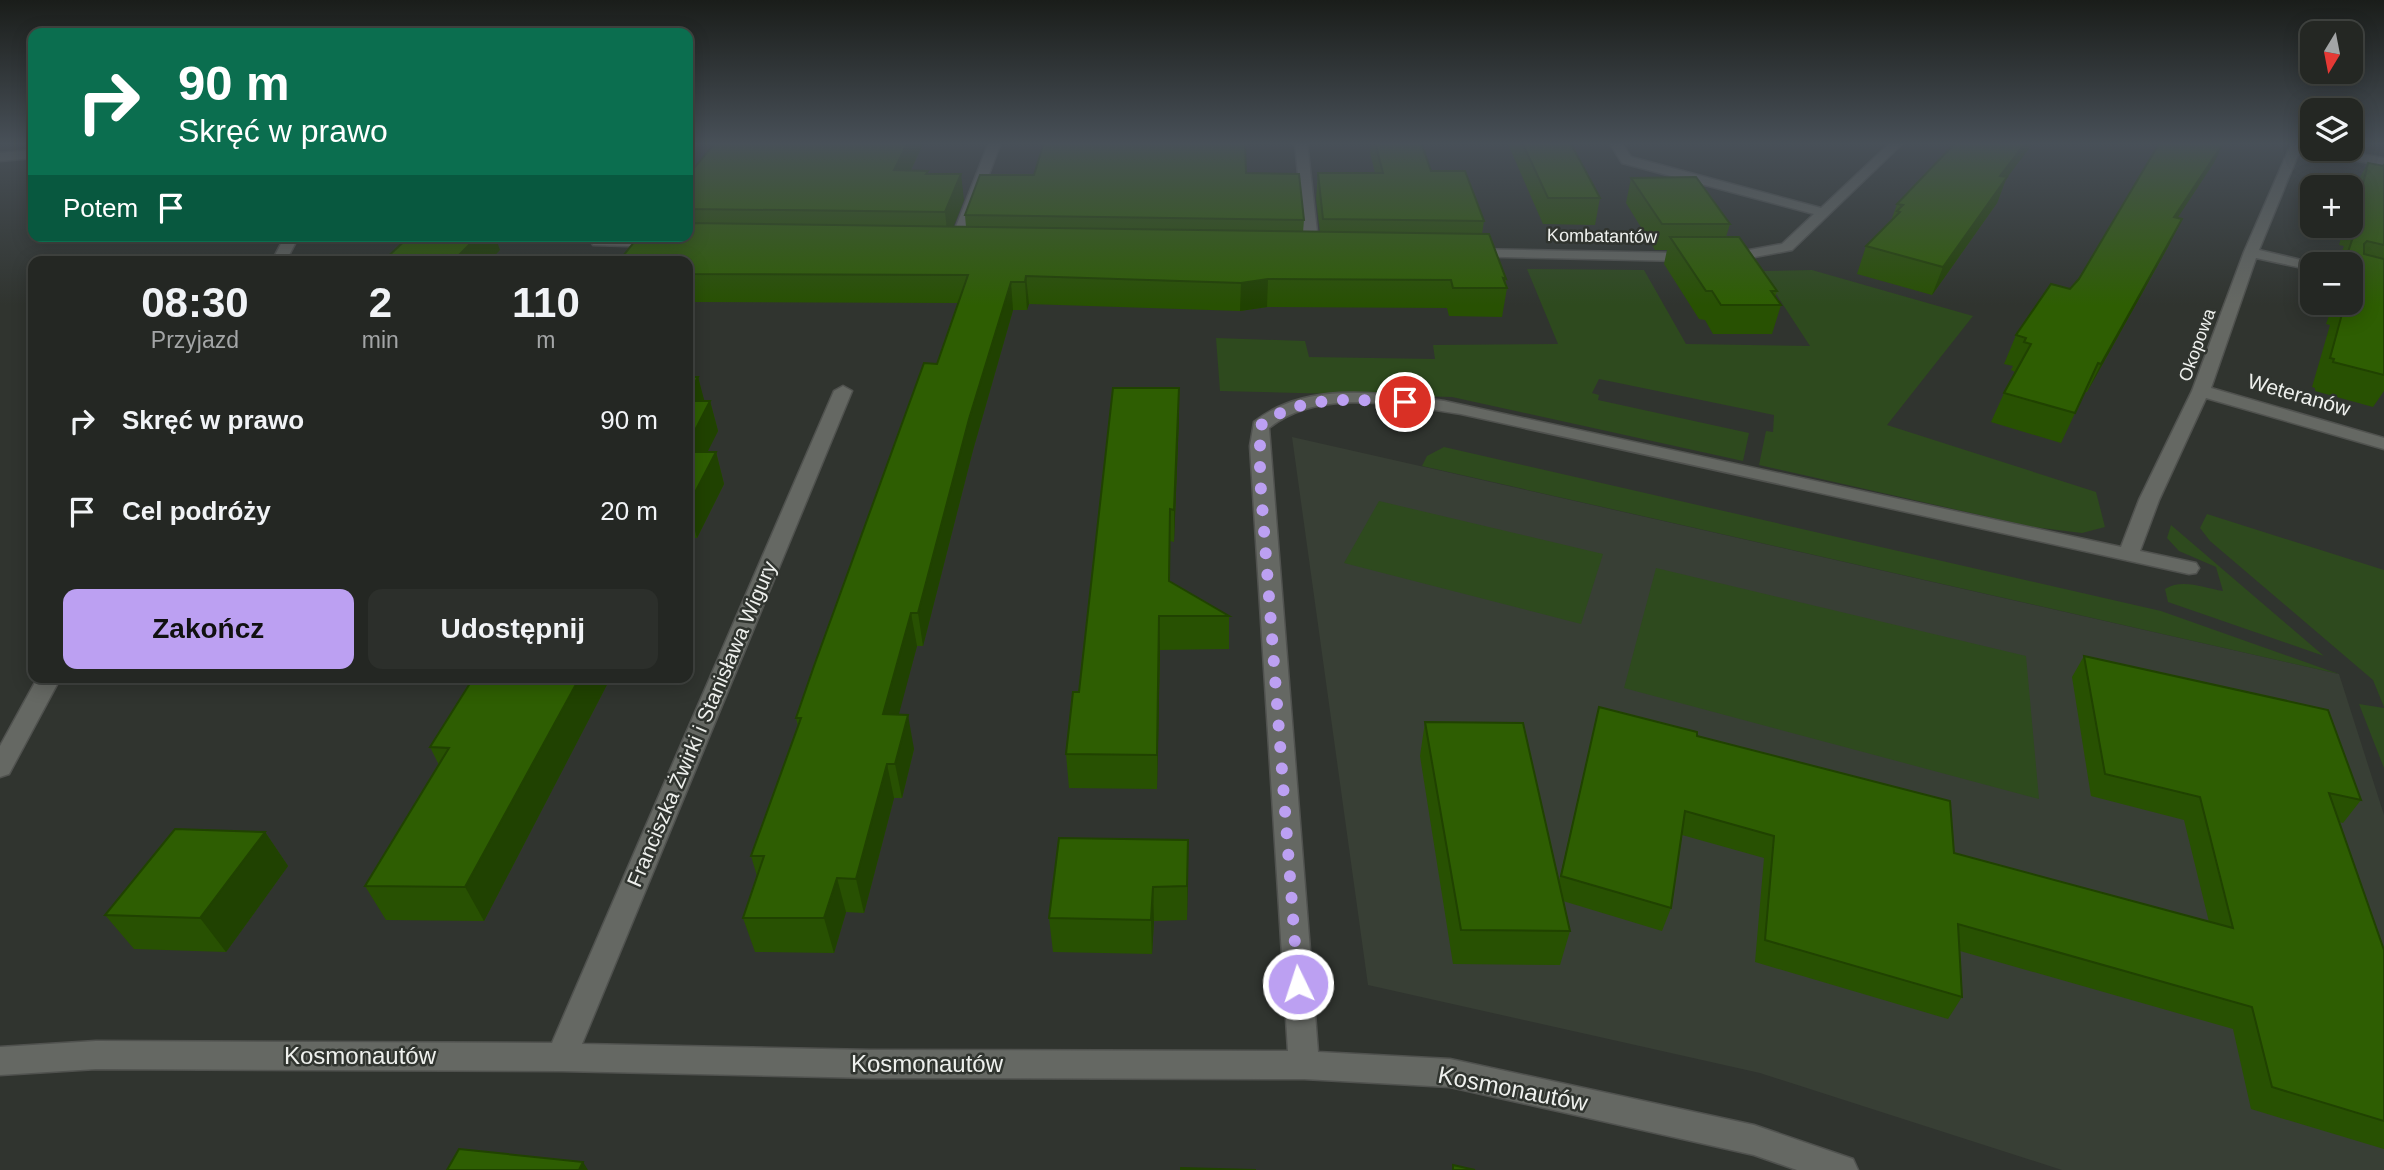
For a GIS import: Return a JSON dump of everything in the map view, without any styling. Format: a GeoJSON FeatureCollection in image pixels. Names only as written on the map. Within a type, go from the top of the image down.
{"type":"FeatureCollection","features":[{"type":"Feature","properties":{"kind":"street"},"geometry":{"type":"LineString","coordinates":[[955,247],[974,197]]}},
{"type":"Feature","properties":{"kind":"street"},"geometry":{"type":"LineString","coordinates":[[1307,197],[1312,250]]}},
{"type":"Feature","properties":{"kind":"street"},"geometry":{"type":"LineString","coordinates":[[1763,197],[1825,213]]}},
{"type":"Feature","properties":{"kind":"street","name":"Kombatantów"},"geometry":{"type":"LineString","coordinates":[[1450,253],[1728,258],[1787,247],[1842,197]]}},
{"type":"Feature","properties":{"kind":"street","name":"Okopowa"},"geometry":{"type":"LineString","coordinates":[[2128,555],[2149,500],[2201,391],[2250,252],[2277,197]]}},
{"type":"Feature","properties":{"kind":"street"},"geometry":{"type":"LineString","coordinates":[[598,242],[680,243]]}},
{"type":"Feature","properties":{"kind":"street"},"geometry":{"type":"LineString","coordinates":[[2250,252],[2300,263]]}},
{"type":"Feature","properties":{"kind":"street","name":"Franciszka Żwirki i Stanisława Wigury"},"geometry":{"type":"LineString","coordinates":[[561,1057],[843,391]]}},
{"type":"Feature","properties":{"kind":"street","name":"Weteranów"},"geometry":{"type":"LineString","coordinates":[[2201,391],[2384,444]]}},
{"type":"Feature","properties":{"kind":"street"},"geometry":{"type":"LineString","coordinates":[[1304,1065],[1259,446],[1260,426],[1277,412],[1297,404],[1424,402],[2189,568]]}},
{"type":"Feature","properties":{"kind":"street"},"geometry":{"type":"LineString","coordinates":[[0,768],[47,683]]}},
{"type":"Feature","properties":{"kind":"street","name":"Kosmonautów"},"geometry":{"type":"LineString","coordinates":[[0,1061],[96,1055],[561,1057],[871,1064],[1304,1065],[1450,1073],[1754,1140],[1842,1170]]}},
{"type":"Feature","properties":{"kind":"shaded area"},"geometry":{"type":"Polygon","coordinates":[[[1292,437],[2339,674],[2384,815],[2384,1170],[2062,1170],[1760,1073],[1368,985],[1292,437]]]}},
{"type":"Feature","properties":{"kind":"green space"},"geometry":{"type":"Polygon","coordinates":[[[1527,269],[1644,270],[1686,344],[1810,346],[1761,271],[1812,270],[1973,316],[1887,425],[2096,492],[2105,527],[2082,533],[2033,527],[1759,465],[1766,431],[1773,432],[1774,415],[1599,379],[1592,393],[1599,395],[1598,400],[1749,433],[1743,461],[1452,397],[1220,391],[1216,338],[1305,341],[1309,357],[1435,359],[1433,345],[1558,344],[1527,269]]]}},
{"type":"Feature","properties":{"kind":"green space"},"geometry":{"type":"Polygon","coordinates":[[[1444,447],[2161,611],[2339,674],[1422,466],[1427,456],[1444,447]]]}},
{"type":"Feature","properties":{"kind":"green space"},"geometry":{"type":"Polygon","coordinates":[[[1379,501],[1603,554],[1581,624],[1344,563],[1379,501]]]}},
{"type":"Feature","properties":{"kind":"green space"},"geometry":{"type":"Polygon","coordinates":[[[2207,514],[2384,570],[2384,707],[2373,680],[2210,541],[2200,528],[2207,514]]]}},
{"type":"Feature","properties":{"kind":"green space"},"geometry":{"type":"Polygon","coordinates":[[[2171,525],[2324,656],[2168,602],[2165,589],[2179,584],[2223,591],[2216,567],[2179,551],[2167,538],[2171,525]]]}},
{"type":"Feature","properties":{"kind":"green space"},"geometry":{"type":"Polygon","coordinates":[[[1656,568],[2026,656],[2039,799],[1624,688],[1656,568]]]}},
{"type":"Feature","properties":{"kind":"green space"},"geometry":{"type":"Polygon","coordinates":[[[2359,704],[2384,708],[2384,768],[2359,704]]]}},
{"type":"Feature","properties":{"kind":"building"},"geometry":{"type":"Polygon","coordinates":[[[693,197],[951,197],[945,212],[693,209],[693,197]]]}},
{"type":"Feature","properties":{"kind":"building"},"geometry":{"type":"Polygon","coordinates":[[[972,197],[1301,197],[1304,220],[965,215],[972,197]]]}},
{"type":"Feature","properties":{"kind":"building"},"geometry":{"type":"Polygon","coordinates":[[[1321,197],[1475,197],[1484,221],[1323,219],[1321,197]]]}},
{"type":"Feature","properties":{"kind":"building"},"geometry":{"type":"Polygon","coordinates":[[[1547,197],[1600,198],[1548,198],[1547,197]]]}},
{"type":"Feature","properties":{"kind":"building"},"geometry":{"type":"Polygon","coordinates":[[[1644,197],[1710,197],[1730,224],[1662,224],[1644,197]]]}},
{"type":"Feature","properties":{"kind":"building"},"geometry":{"type":"Polygon","coordinates":[[[1904,197],[1993,197],[1943,267],[1866,246],[1900,212],[1897,211],[1903,205],[1897,204],[1904,197]]]}},
{"type":"Feature","properties":{"kind":"building"},"geometry":{"type":"Polygon","coordinates":[[[2128,197],[2188,197],[2174,217],[2182,219],[2101,364],[2098,363],[2075,413],[2004,393],[2031,344],[2024,342],[2026,338],[2016,335],[2051,284],[2070,289],[2079,279],[2128,197]]]}},
{"type":"Feature","properties":{"kind":"building"},"geometry":{"type":"Polygon","coordinates":[[[2363,197],[2384,197],[2384,245],[2367,241],[2364,244],[2364,254],[2384,259],[2384,375],[2333,362],[2334,359],[2330,358],[2342,315],[2363,315],[2363,252],[2348,252],[2353,238],[2363,238],[2363,197]]]}},
{"type":"Feature","properties":{"kind":"building"},"geometry":{"type":"Polygon","coordinates":[[[693,223],[1489,234],[1507,288],[1453,288],[1451,280],[1268,279],[1241,283],[1026,276],[1025,282],[1011,282],[969,419],[918,613],[911,613],[883,714],[908,715],[895,764],[887,764],[856,879],[837,878],[824,918],[743,918],[764,856],[751,856],[801,718],[796,718],[814,666],[924,363],[937,364],[968,275],[693,274],[693,256],[623,256],[634,242],[693,242],[693,223]]]}},
{"type":"Feature","properties":{"kind":"building"},"geometry":{"type":"Polygon","coordinates":[[[1670,237],[1739,237],[1777,291],[1771,291],[1781,305],[1721,305],[1712,291],[1706,291],[1670,237]]]}},
{"type":"Feature","properties":{"kind":"building"},"geometry":{"type":"Polygon","coordinates":[[[404,242],[472,242],[458,256],[388,256],[404,242]]]}},
{"type":"Feature","properties":{"kind":"building"},"geometry":{"type":"Polygon","coordinates":[[[1113,388],[1179,388],[1174,510],[1170,509],[1169,581],[1229,616],[1159,616],[1157,755],[1066,754],[1073,692],[1079,692],[1113,388]]]}},
{"type":"Feature","properties":{"kind":"building"},"geometry":{"type":"Polygon","coordinates":[[[693,401],[710,401],[693,434],[693,401]]]}},
{"type":"Feature","properties":{"kind":"building"},"geometry":{"type":"Polygon","coordinates":[[[693,452],[716,452],[693,496],[693,452]]]}},
{"type":"Feature","properties":{"kind":"building"},"geometry":{"type":"Polygon","coordinates":[[[2084,656],[2328,710],[2361,800],[2329,793],[2384,950],[2384,1121],[2272,1087],[2252,1007],[1958,924],[1962,997],[1765,940],[1774,836],[1685,811],[1671,908],[1561,876],[1599,707],[1697,732],[1697,736],[1950,801],[1954,853],[2233,928],[2200,797],[2105,774],[2084,656]]]}},
{"type":"Feature","properties":{"kind":"building"},"geometry":{"type":"Polygon","coordinates":[[[470,683],[577,683],[465,887],[365,886],[449,748],[430,747],[470,683]]]}},
{"type":"Feature","properties":{"kind":"building"},"geometry":{"type":"Polygon","coordinates":[[[1425,722],[1523,723],[1570,931],[1461,930],[1425,722]]]}},
{"type":"Feature","properties":{"kind":"building"},"geometry":{"type":"Polygon","coordinates":[[[175,829],[265,832],[200,918],[105,915],[175,829]]]}},
{"type":"Feature","properties":{"kind":"building"},"geometry":{"type":"Polygon","coordinates":[[[1059,838],[1188,840],[1187,886],[1153,887],[1151,920],[1049,918],[1059,838]]]}},
{"type":"Feature","properties":{"kind":"building"},"geometry":{"type":"Polygon","coordinates":[[[459,1149],[583,1162],[579,1170],[447,1170],[459,1149]]]}},
{"type":"Feature","properties":{"kind":"building"},"geometry":{"type":"Polygon","coordinates":[[[1453,1165],[1475,1170],[1453,1170],[1453,1165]]]}},
{"type":"Feature","properties":{"kind":"building"},"geometry":{"type":"Polygon","coordinates":[[[1181,1168],[1256,1170],[1181,1170],[1181,1168]]]}},
{"type":"Feature","properties":{"kind":"route"},"geometry":{"type":"LineString","coordinates":[[1298,984],[1260,477],[1260,426],[1277,412],[1297,404],[1405,402]]}}]}
